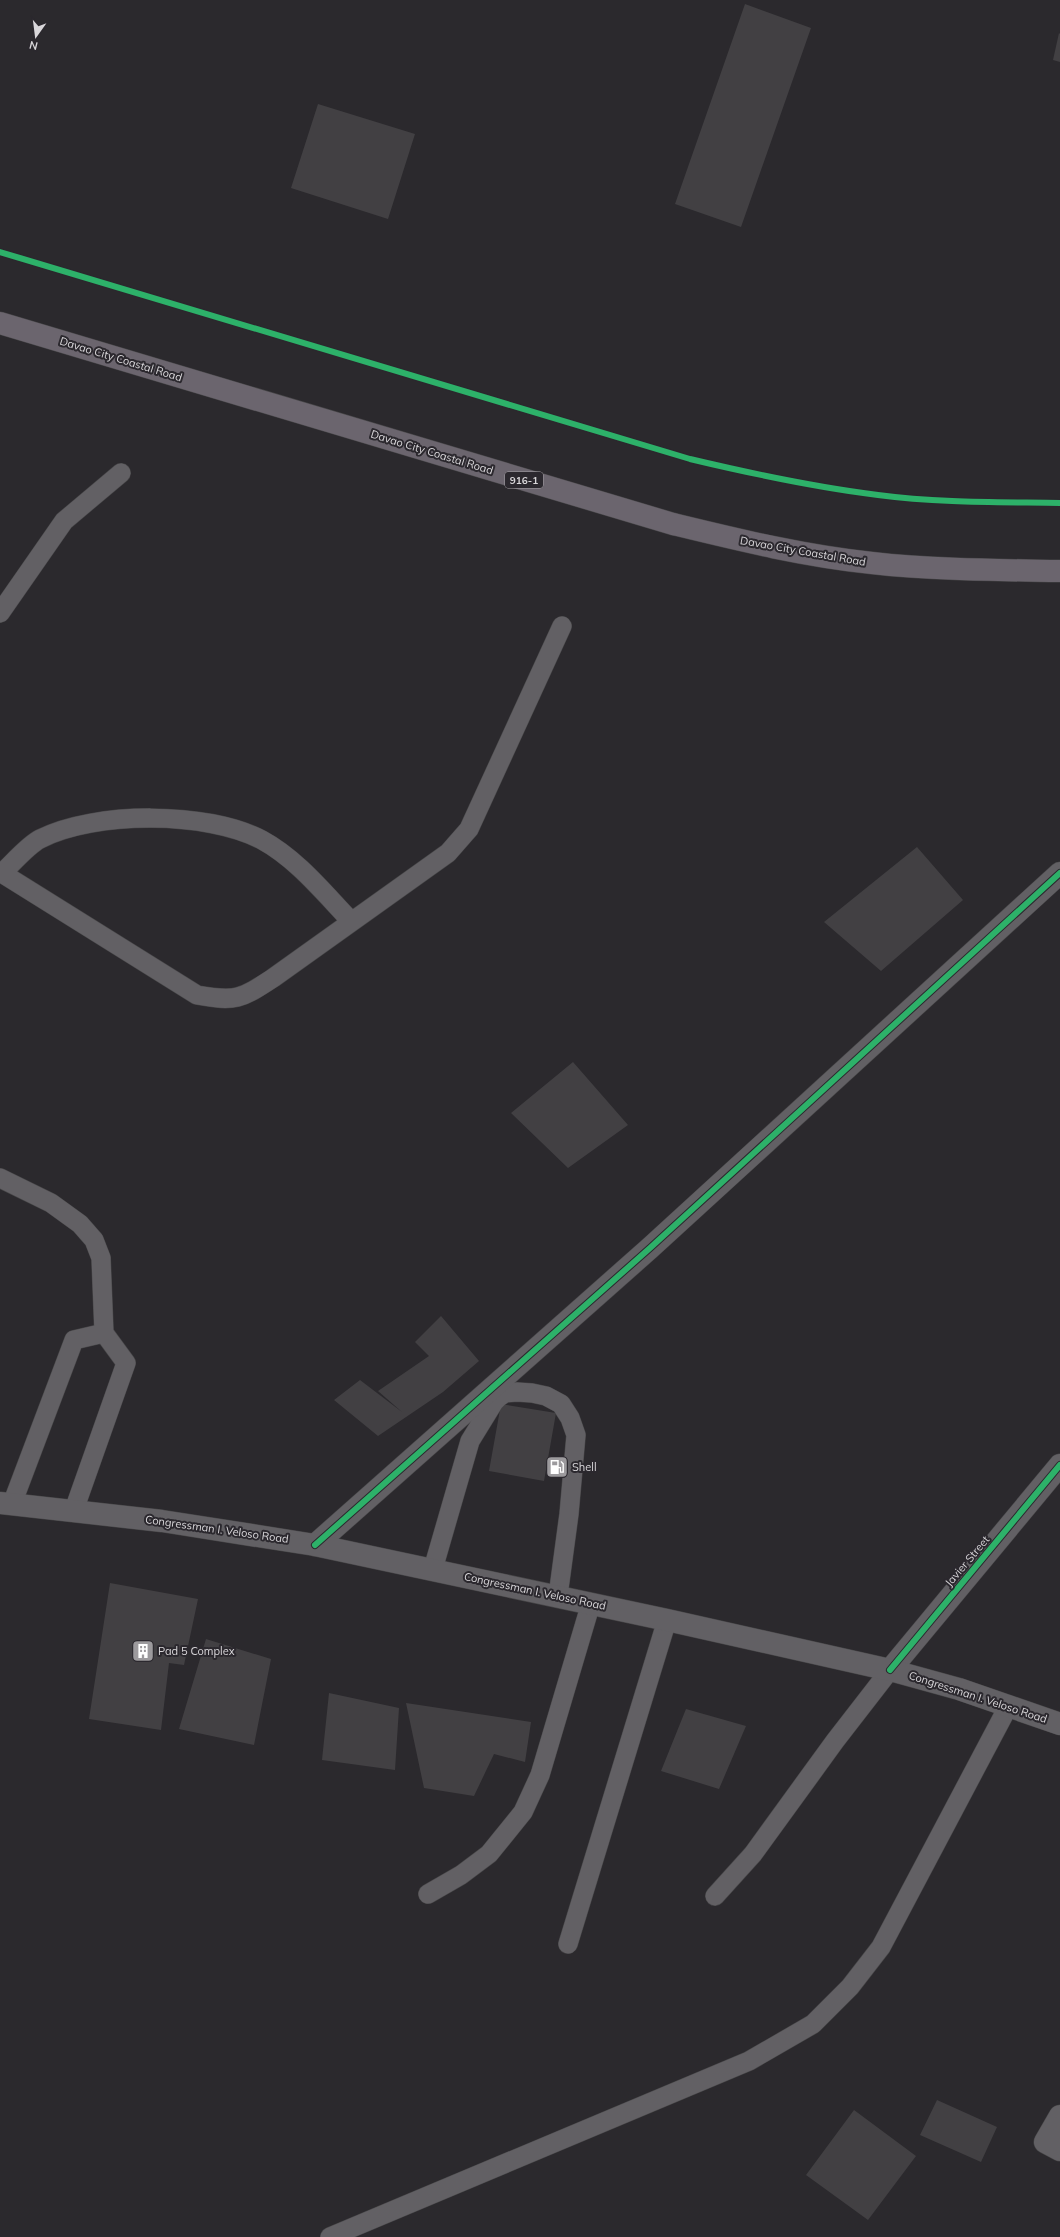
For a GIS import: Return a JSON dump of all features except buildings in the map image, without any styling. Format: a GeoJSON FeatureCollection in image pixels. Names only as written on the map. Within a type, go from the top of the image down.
{"type":"FeatureCollection","features":[{"type":"Feature","properties":{"kind":"main road","name":"Davao City Coastal Road"},"geometry":{"type":"LineString","coordinates":[[0,323],[673,524],[770,548],[872,563],[966,569],[1060,570]]}},
{"type":"Feature","properties":{"kind":"street"},"geometry":{"type":"LineString","coordinates":[[315,1544],[650,1248],[1060,873]]}},
{"type":"Feature","properties":{"kind":"street","name":"Javier Street"},"geometry":{"type":"LineString","coordinates":[[890,1670],[1060,1465]]}},
{"type":"Feature","properties":{"kind":"street","name":"Congressman I. Veloso Road"},"geometry":{"type":"LineString","coordinates":[[6,1503],[207,1527],[315,1544],[591,1603],[890,1670],[1009,1705],[1060,1724]]}},
{"type":"Feature","properties":{"kind":"street"},"geometry":{"type":"LineString","coordinates":[[1052,2146],[1060,2116]]}},
{"type":"Feature","properties":{"kind":"lane"},"geometry":{"type":"LineString","coordinates":[[0,613],[64,520],[120,473]]}},
{"type":"Feature","properties":{"kind":"lane"},"geometry":{"type":"LineString","coordinates":[[351,921],[300,868],[262,840],[216,823],[145,818],[89,823],[39,839],[1,873],[198,995],[221,999],[245,996],[448,853],[469,829],[562,626]]}},
{"type":"Feature","properties":{"kind":"lane"},"geometry":{"type":"LineString","coordinates":[[0,1178],[51,1203],[80,1224],[94,1240],[101,1258],[104,1333],[126,1363],[74,1510]]}},
{"type":"Feature","properties":{"kind":"lane"},"geometry":{"type":"LineString","coordinates":[[6,1503],[74,1340],[104,1333]]}},
{"type":"Feature","properties":{"kind":"lane"},"geometry":{"type":"LineString","coordinates":[[433,1569],[470,1441],[494,1402],[505,1394],[516,1392],[546,1396],[561,1404],[570,1418],[576,1435],[569,1514],[558,1596]]}},
{"type":"Feature","properties":{"kind":"lane"},"geometry":{"type":"LineString","coordinates":[[428,1894],[461,1876],[488,1854],[523,1812],[540,1775],[591,1603]]}},
{"type":"Feature","properties":{"kind":"lane"},"geometry":{"type":"LineString","coordinates":[[568,1944],[667,1620]]}},
{"type":"Feature","properties":{"kind":"lane"},"geometry":{"type":"LineString","coordinates":[[715,1896],[753,1854],[835,1740],[890,1670]]}},
{"type":"Feature","properties":{"kind":"lane"},"geometry":{"type":"LineString","coordinates":[[330,2237],[749,2061],[813,2024],[850,1988],[881,1947],[1009,1705]]}},
{"type":"Feature","properties":{"kind":"cycle path"},"geometry":{"type":"LineString","coordinates":[[0,252],[690,459],[784,480],[901,498],[946,501],[1060,503]]}},
{"type":"Feature","properties":{"kind":"cycle path"},"geometry":{"type":"LineString","coordinates":[[315,1545],[650,1248],[1060,873]]}},
{"type":"Feature","properties":{"kind":"cycle path"},"geometry":{"type":"LineString","coordinates":[[890,1670],[1060,1465]]}},
{"type":"Feature","properties":{"kind":"place","name":"Shell"},"geometry":{"type":"Point","coordinates":[557,1467]}},
{"type":"Feature","properties":{"kind":"place","name":"Pad 5 Complex"},"geometry":{"type":"Point","coordinates":[143,1651]}}]}
